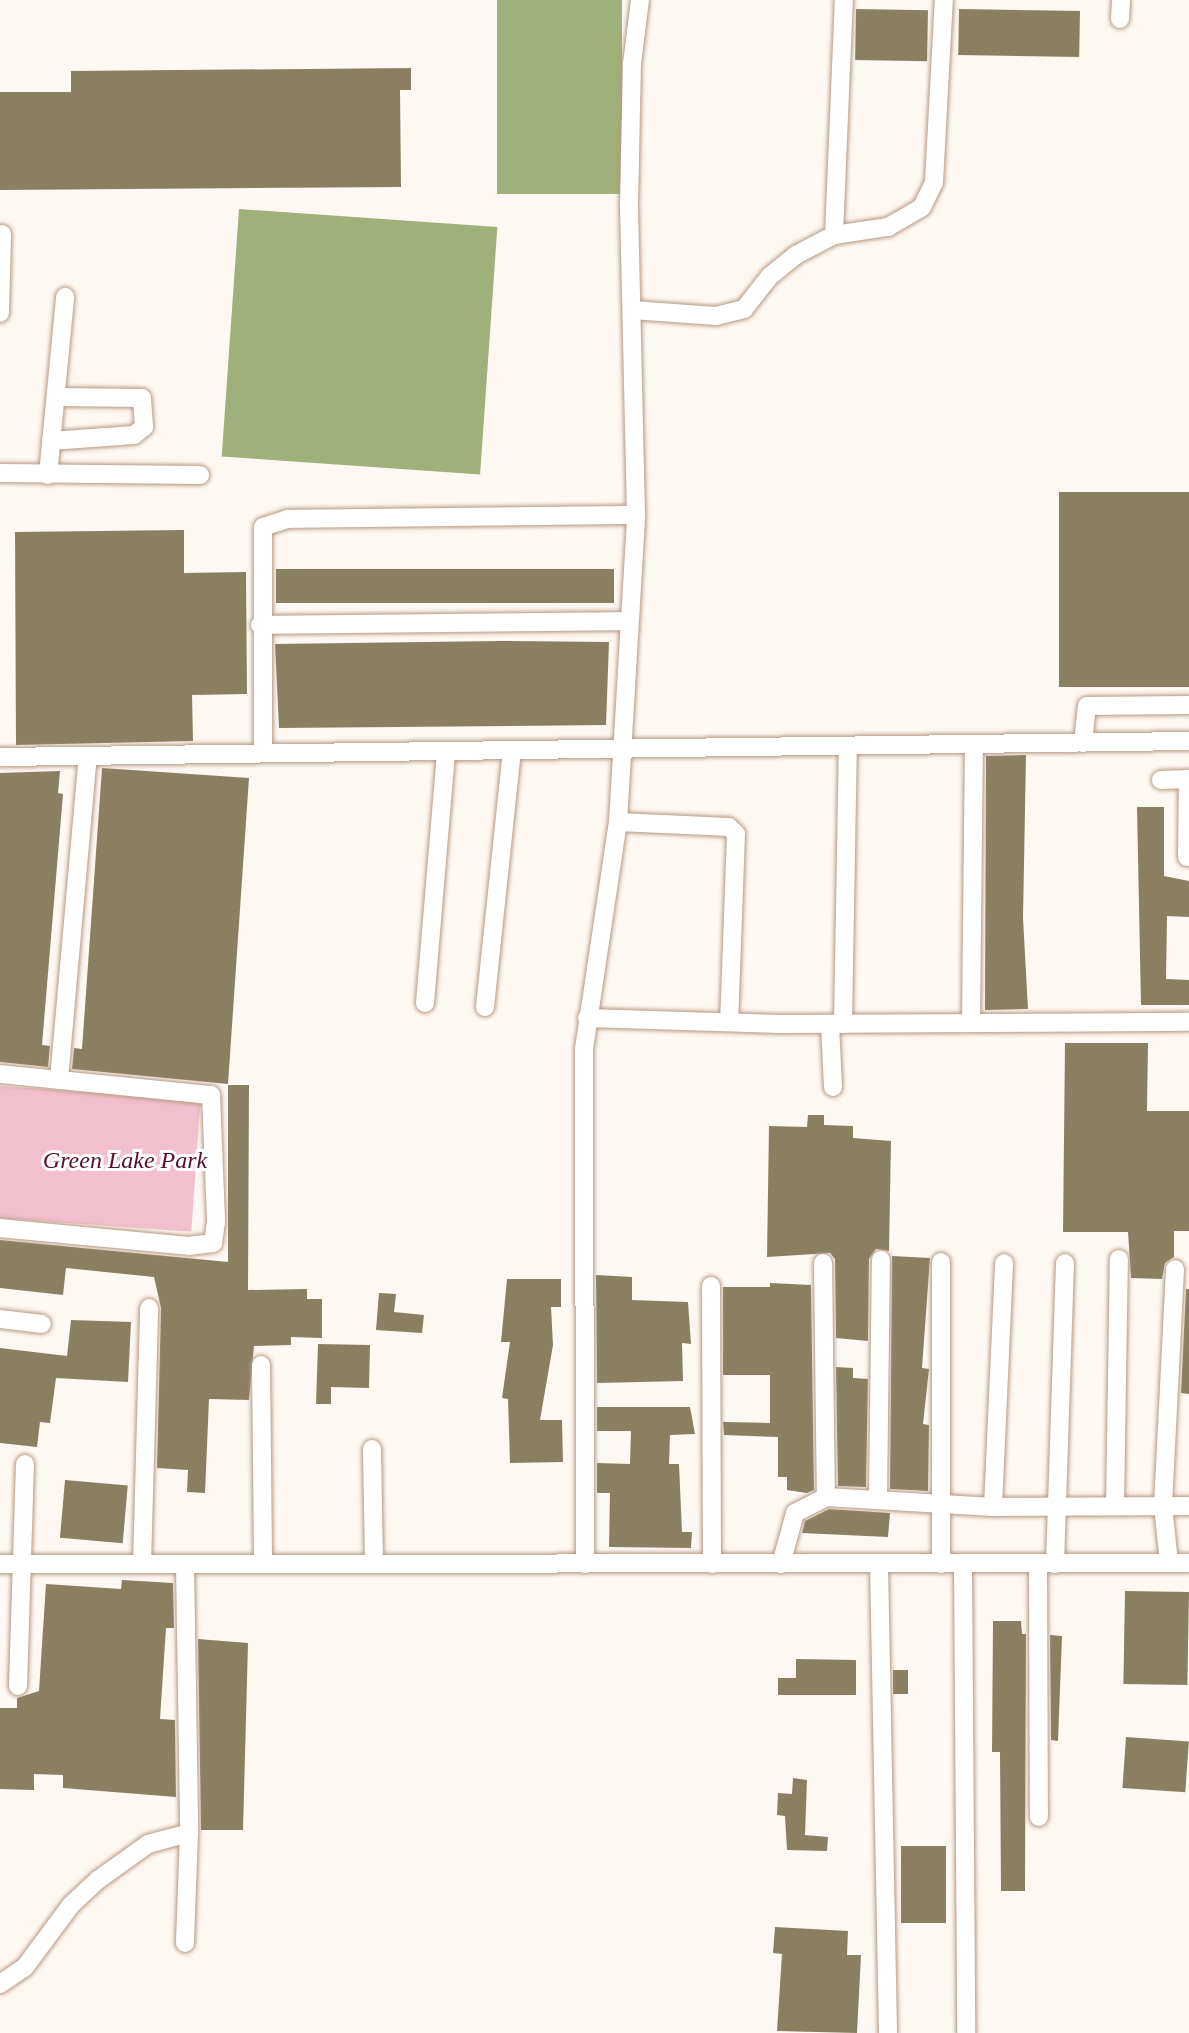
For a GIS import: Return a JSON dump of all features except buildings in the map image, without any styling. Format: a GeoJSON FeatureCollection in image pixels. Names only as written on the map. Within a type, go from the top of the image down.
{"type":"FeatureCollection","features":[{"type":"Feature","properties":{"kind":"street"},"geometry":{"type":"LineString","coordinates":[[585,1564],[587,1018],[618,822],[636,515],[632,64],[640,0]]}},
{"type":"Feature","properties":{"kind":"street"},"geometry":{"type":"LineString","coordinates":[[834,235],[844,0]]}},
{"type":"Feature","properties":{"kind":"street"},"geometry":{"type":"LineString","coordinates":[[632,310],[716,316],[744,309],[779,269],[834,235],[888,227],[922,207],[934,182],[944,0]]}},
{"type":"Feature","properties":{"kind":"street"},"geometry":{"type":"LineString","coordinates":[[0,313],[2,234]]}},
{"type":"Feature","properties":{"kind":"street"},"geometry":{"type":"LineString","coordinates":[[48,475],[65,297]]}},
{"type":"Feature","properties":{"kind":"street"},"geometry":{"type":"LineString","coordinates":[[51,441],[134,435],[144,427],[142,398],[56,397]]}},
{"type":"Feature","properties":{"kind":"street"},"geometry":{"type":"LineString","coordinates":[[0,473],[200,475]]}},
{"type":"Feature","properties":{"kind":"street"},"geometry":{"type":"LineString","coordinates":[[263,752],[260,540],[263,527],[274,521],[636,515]]}},
{"type":"Feature","properties":{"kind":"street"},"geometry":{"type":"LineString","coordinates":[[260,625],[629,621]]}},
{"type":"Feature","properties":{"kind":"street"},"geometry":{"type":"LineString","coordinates":[[1083,743],[1087,706],[1189,705]]}},
{"type":"Feature","properties":{"kind":"street"},"geometry":{"type":"LineString","coordinates":[[0,757],[1189,741]]}},
{"type":"Feature","properties":{"kind":"street"},"geometry":{"type":"LineString","coordinates":[[971,1022],[974,745]]}},
{"type":"Feature","properties":{"kind":"street"},"geometry":{"type":"LineString","coordinates":[[833,1087],[848,746]]}},
{"type":"Feature","properties":{"kind":"street"},"geometry":{"type":"LineString","coordinates":[[485,1007],[512,750]]}},
{"type":"Feature","properties":{"kind":"street"},"geometry":{"type":"LineString","coordinates":[[425,1003],[446,751]]}},
{"type":"Feature","properties":{"kind":"street"},"geometry":{"type":"LineString","coordinates":[[59,1079],[88,756]]}},
{"type":"Feature","properties":{"kind":"street"},"geometry":{"type":"LineString","coordinates":[[1161,780],[1188,779],[1187,857]]}},
{"type":"Feature","properties":{"kind":"street"},"geometry":{"type":"LineString","coordinates":[[618,822],[729,827],[736,834],[729,1022]]}},
{"type":"Feature","properties":{"kind":"street"},"geometry":{"type":"LineString","coordinates":[[587,1018],[836,1024],[1189,1022]]}},
{"type":"Feature","properties":{"kind":"street"},"geometry":{"type":"LineString","coordinates":[[0,1074],[211,1095],[213,1243],[190,1246],[0,1228]]}},
{"type":"Feature","properties":{"kind":"street"},"geometry":{"type":"LineString","coordinates":[[1115,1506],[1119,1259]]}},
{"type":"Feature","properties":{"kind":"street"},"geometry":{"type":"LineString","coordinates":[[878,1497],[881,1260]]}},
{"type":"Feature","properties":{"kind":"street"},"geometry":{"type":"LineString","coordinates":[[941,1262],[941,1564]]}},
{"type":"Feature","properties":{"kind":"street"},"geometry":{"type":"LineString","coordinates":[[823,1263],[826,1497]]}},
{"type":"Feature","properties":{"kind":"street"},"geometry":{"type":"LineString","coordinates":[[993,1507],[1004,1263]]}},
{"type":"Feature","properties":{"kind":"street"},"geometry":{"type":"LineString","coordinates":[[1039,1817],[1046,1564],[1056,1507],[1065,1263]]}},
{"type":"Feature","properties":{"kind":"street"},"geometry":{"type":"LineString","coordinates":[[1169,1563],[1163,1506],[1175,1269]]}},
{"type":"Feature","properties":{"kind":"street"},"geometry":{"type":"LineString","coordinates":[[711,1286],[712,1564]]}},
{"type":"Feature","properties":{"kind":"street"},"geometry":{"type":"LineString","coordinates":[[142,1564],[149,1308]]}},
{"type":"Feature","properties":{"kind":"street"},"geometry":{"type":"LineString","coordinates":[[0,1319],[42,1324]]}},
{"type":"Feature","properties":{"kind":"street"},"geometry":{"type":"LineString","coordinates":[[261,1365],[263,1564]]}},
{"type":"Feature","properties":{"kind":"street"},"geometry":{"type":"LineString","coordinates":[[372,1449],[374,1564]]}},
{"type":"Feature","properties":{"kind":"street"},"geometry":{"type":"LineString","coordinates":[[18,1686],[25,1464]]}},
{"type":"Feature","properties":{"kind":"street"},"geometry":{"type":"LineString","coordinates":[[781,1564],[795,1513],[826,1497],[878,1497],[941,1506],[1189,1506]]}},
{"type":"Feature","properties":{"kind":"street"},"geometry":{"type":"LineString","coordinates":[[0,1564],[1189,1563]]}},
{"type":"Feature","properties":{"kind":"street"},"geometry":{"type":"LineString","coordinates":[[185,1564],[189,1833],[185,1943]]}},
{"type":"Feature","properties":{"kind":"street"},"geometry":{"type":"LineString","coordinates":[[879,1564],[888,2033]]}},
{"type":"Feature","properties":{"kind":"street"},"geometry":{"type":"LineString","coordinates":[[963,1564],[966,2033]]}},
{"type":"Feature","properties":{"kind":"street"},"geometry":{"type":"LineString","coordinates":[[0,1984],[25,1967],[71,1905],[98,1880],[148,1844],[189,1833]]}},
{"type":"Feature","properties":{"kind":"green space","name":"Green Lake Park"},"geometry":{"type":"Polygon","coordinates":[[[0,1086],[201,1100],[191,1232],[0,1218],[0,1086]]]}},
{"type":"Feature","properties":{"kind":"shaded area"},"geometry":{"type":"Polygon","coordinates":[[[497,0],[622,0],[622,194],[497,194],[497,0]]]}},
{"type":"Feature","properties":{"kind":"shaded area"},"geometry":{"type":"Polygon","coordinates":[[[239,209],[497,227],[480,474],[222,456],[239,209]]]}}]}
